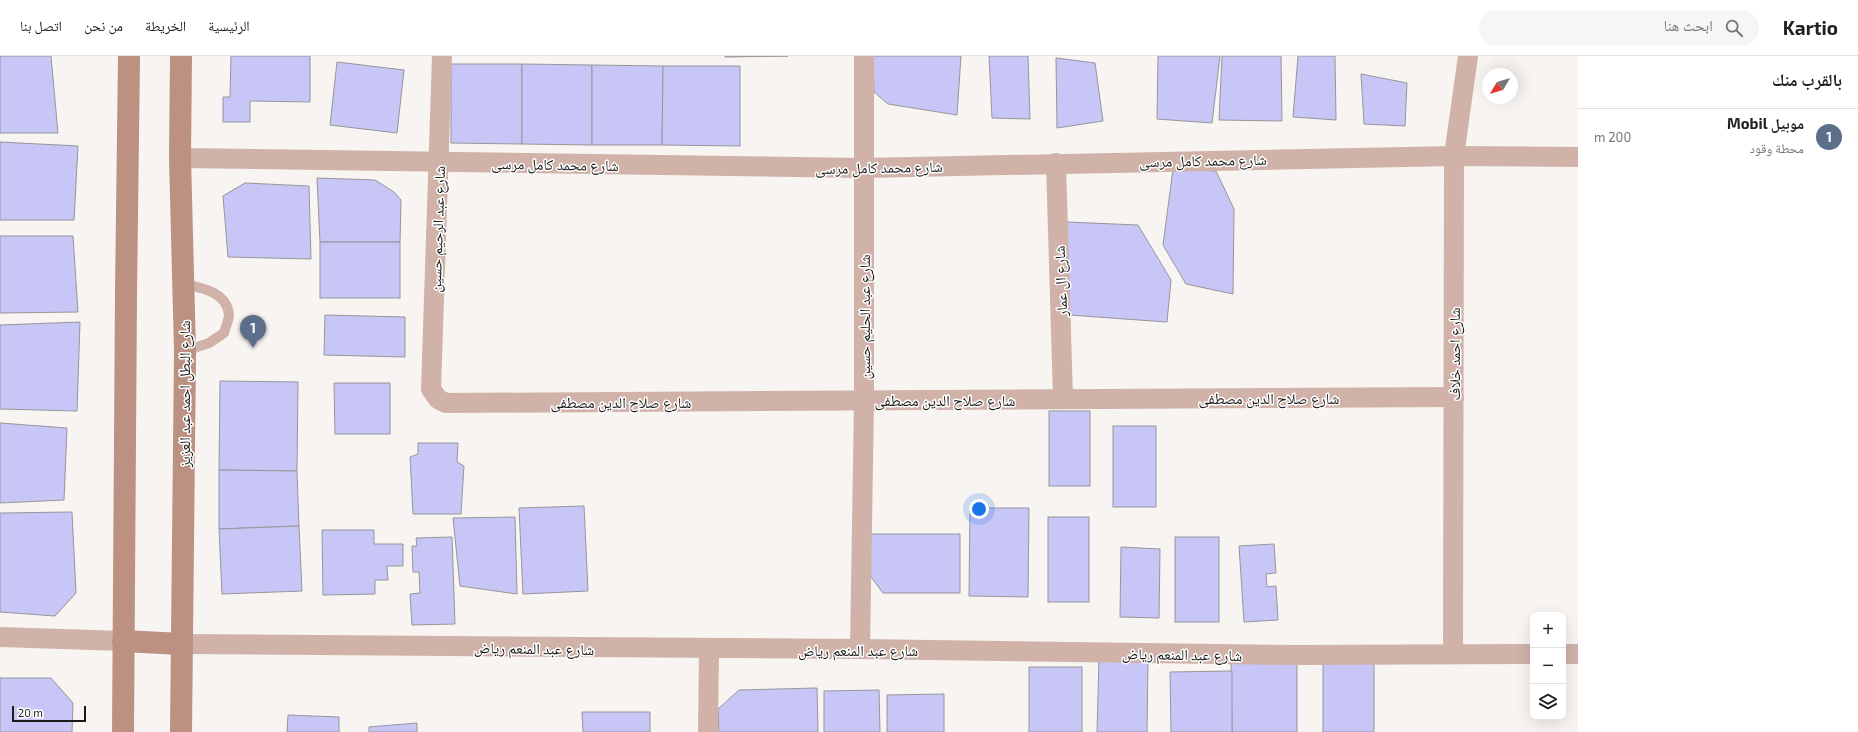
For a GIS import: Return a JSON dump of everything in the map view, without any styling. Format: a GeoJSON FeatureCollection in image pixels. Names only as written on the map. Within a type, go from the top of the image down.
{"type":"FeatureCollection","features":[{"type":"Feature","properties":{"kind":"main road"},"geometry":{"type":"LineString","coordinates":[[123,732],[129,56]]}},
{"type":"Feature","properties":{"kind":"main road","name":"شارع البطل احمد عبد العزيز"},"geometry":{"type":"LineString","coordinates":[[181,56],[180,158],[185,351],[181,732]]}},
{"type":"Feature","properties":{"kind":"main road"},"geometry":{"type":"LineString","coordinates":[[123,641],[182,644]]}},
{"type":"Feature","properties":{"kind":"street","name":"شارع عبد الرحيم حسين"},"geometry":{"type":"LineString","coordinates":[[438,399],[431,389],[442,56]]}},
{"type":"Feature","properties":{"kind":"street","name":"شارع عبد الحليم حسين"},"geometry":{"type":"LineString","coordinates":[[860,649],[864,401],[864,56]]}},
{"type":"Feature","properties":{"kind":"street","name":"شارع احمد خلاف"},"geometry":{"type":"LineString","coordinates":[[1453,654],[1454,156],[1468,56]]}},
{"type":"Feature","properties":{"kind":"street","name":"شارع محمد كامل مرسى"},"geometry":{"type":"LineString","coordinates":[[180,158],[439,163],[863,168],[1454,156],[1578,157]]}},
{"type":"Feature","properties":{"kind":"street","name":"شارع ال عمار"},"geometry":{"type":"LineString","coordinates":[[1056,163],[1063,399]]}},
{"type":"Feature","properties":{"kind":"street","name":"شارع صلاح الدين مصطفى"},"geometry":{"type":"LineString","coordinates":[[438,399],[452,403],[1454,397]]}},
{"type":"Feature","properties":{"kind":"street"},"geometry":{"type":"LineString","coordinates":[[0,637],[123,641]]}},
{"type":"Feature","properties":{"kind":"street","name":"شارع عبد المنعم رياض"},"geometry":{"type":"LineString","coordinates":[[182,644],[860,649],[1296,655],[1530,654]]}},
{"type":"Feature","properties":{"kind":"street"},"geometry":{"type":"LineString","coordinates":[[708,732],[709,649]]}},
{"type":"Feature","properties":{"kind":"street"},"geometry":{"type":"LineString","coordinates":[[1566,654],[1578,654]]}},
{"type":"Feature","properties":{"kind":"lane"},"geometry":{"type":"LineString","coordinates":[[184,284],[207,290],[223,298],[229,315],[224,333],[209,343],[185,351]]}},
{"type":"Feature","properties":{"kind":"building"},"geometry":{"type":"Polygon","coordinates":[[[0,56],[51,56],[58,133],[0,133],[0,56]]]}},
{"type":"Feature","properties":{"kind":"building"},"geometry":{"type":"Polygon","coordinates":[[[231,56],[310,56],[310,102],[250,101],[250,122],[223,122],[223,97],[230,97],[231,56]]]}},
{"type":"Feature","properties":{"kind":"building"},"geometry":{"type":"Polygon","coordinates":[[[725,56],[788,56],[725,57],[725,56]]]}},
{"type":"Feature","properties":{"kind":"building"},"geometry":{"type":"Polygon","coordinates":[[[873,56],[961,56],[957,115],[888,104],[874,92],[873,56]]]}},
{"type":"Feature","properties":{"kind":"building"},"geometry":{"type":"Polygon","coordinates":[[[989,56],[1028,56],[1030,119],[992,118],[989,56]]]}},
{"type":"Feature","properties":{"kind":"building"},"geometry":{"type":"Polygon","coordinates":[[[1158,56],[1220,56],[1212,123],[1157,119],[1158,56]]]}},
{"type":"Feature","properties":{"kind":"building"},"geometry":{"type":"Polygon","coordinates":[[[1222,56],[1281,56],[1282,121],[1219,120],[1222,56]]]}},
{"type":"Feature","properties":{"kind":"building"},"geometry":{"type":"Polygon","coordinates":[[[1298,56],[1335,56],[1336,120],[1293,117],[1298,56]]]}},
{"type":"Feature","properties":{"kind":"building"},"geometry":{"type":"Polygon","coordinates":[[[1056,58],[1095,63],[1103,121],[1057,128],[1056,58]]]}},
{"type":"Feature","properties":{"kind":"building"},"geometry":{"type":"Polygon","coordinates":[[[337,62],[404,70],[397,133],[330,125],[337,62]]]}},
{"type":"Feature","properties":{"kind":"building"},"geometry":{"type":"Polygon","coordinates":[[[451,64],[522,64],[522,144],[451,143],[451,64]]]}},
{"type":"Feature","properties":{"kind":"building"},"geometry":{"type":"Polygon","coordinates":[[[522,64],[592,65],[592,145],[522,144],[522,64]]]}},
{"type":"Feature","properties":{"kind":"building"},"geometry":{"type":"Polygon","coordinates":[[[592,65],[663,66],[662,145],[592,145],[592,65]]]}},
{"type":"Feature","properties":{"kind":"building"},"geometry":{"type":"Polygon","coordinates":[[[663,66],[740,66],[740,146],[662,145],[663,66]]]}},
{"type":"Feature","properties":{"kind":"building"},"geometry":{"type":"Polygon","coordinates":[[[1361,74],[1407,83],[1405,126],[1364,124],[1361,74]]]}},
{"type":"Feature","properties":{"kind":"building"},"geometry":{"type":"Polygon","coordinates":[[[0,142],[78,146],[74,220],[0,220],[0,142]]]}},
{"type":"Feature","properties":{"kind":"building"},"geometry":{"type":"Polygon","coordinates":[[[1173,169],[1216,171],[1234,209],[1233,294],[1186,284],[1163,245],[1173,169]]]}},
{"type":"Feature","properties":{"kind":"building"},"geometry":{"type":"Polygon","coordinates":[[[317,178],[375,180],[394,192],[401,200],[400,242],[320,242],[317,178]]]}},
{"type":"Feature","properties":{"kind":"building"},"geometry":{"type":"Polygon","coordinates":[[[245,183],[309,186],[311,259],[228,257],[223,196],[245,183]]]}},
{"type":"Feature","properties":{"kind":"building"},"geometry":{"type":"Polygon","coordinates":[[[1067,222],[1138,225],[1171,280],[1167,322],[1069,315],[1067,222]]]}},
{"type":"Feature","properties":{"kind":"building"},"geometry":{"type":"Polygon","coordinates":[[[0,236],[73,236],[78,312],[0,313],[0,236]]]}},
{"type":"Feature","properties":{"kind":"building"},"geometry":{"type":"Polygon","coordinates":[[[320,242],[400,242],[400,298],[320,298],[320,242]]]}},
{"type":"Feature","properties":{"kind":"building"},"geometry":{"type":"Polygon","coordinates":[[[325,315],[405,317],[405,357],[324,355],[325,315]]]}},
{"type":"Feature","properties":{"kind":"building"},"geometry":{"type":"Polygon","coordinates":[[[80,322],[77,411],[0,409],[0,325],[80,322]]]}},
{"type":"Feature","properties":{"kind":"building"},"geometry":{"type":"Polygon","coordinates":[[[220,381],[298,382],[297,471],[219,470],[220,381]]]}},
{"type":"Feature","properties":{"kind":"building"},"geometry":{"type":"Polygon","coordinates":[[[334,383],[390,383],[390,434],[335,434],[334,383]]]}},
{"type":"Feature","properties":{"kind":"building"},"geometry":{"type":"Polygon","coordinates":[[[1049,411],[1090,411],[1090,486],[1049,486],[1049,411]]]}},
{"type":"Feature","properties":{"kind":"building"},"geometry":{"type":"Polygon","coordinates":[[[0,423],[67,428],[64,500],[0,503],[0,423]]]}},
{"type":"Feature","properties":{"kind":"building"},"geometry":{"type":"Polygon","coordinates":[[[1113,426],[1156,426],[1156,507],[1113,507],[1113,426]]]}},
{"type":"Feature","properties":{"kind":"building"},"geometry":{"type":"Polygon","coordinates":[[[418,443],[458,443],[457,462],[464,466],[461,514],[413,514],[410,457],[418,454],[418,443]]]}},
{"type":"Feature","properties":{"kind":"building"},"geometry":{"type":"Polygon","coordinates":[[[219,470],[297,471],[299,526],[219,529],[219,470]]]}},
{"type":"Feature","properties":{"kind":"building"},"geometry":{"type":"Polygon","coordinates":[[[584,506],[588,591],[523,594],[519,508],[584,506]]]}},
{"type":"Feature","properties":{"kind":"building"},"geometry":{"type":"Polygon","coordinates":[[[970,508],[1029,508],[1028,597],[969,596],[970,508]]]}},
{"type":"Feature","properties":{"kind":"building"},"geometry":{"type":"Polygon","coordinates":[[[72,512],[76,593],[55,616],[0,612],[0,513],[72,512]]]}},
{"type":"Feature","properties":{"kind":"building"},"geometry":{"type":"Polygon","coordinates":[[[515,517],[517,594],[460,586],[453,518],[515,517]]]}},
{"type":"Feature","properties":{"kind":"building"},"geometry":{"type":"Polygon","coordinates":[[[1048,517],[1089,517],[1089,602],[1048,602],[1048,517]]]}},
{"type":"Feature","properties":{"kind":"building"},"geometry":{"type":"Polygon","coordinates":[[[299,526],[302,591],[222,594],[219,529],[299,526]]]}},
{"type":"Feature","properties":{"kind":"building"},"geometry":{"type":"Polygon","coordinates":[[[322,530],[374,530],[374,544],[403,544],[403,566],[387,566],[388,580],[375,580],[375,594],[323,595],[322,530]]]}},
{"type":"Feature","properties":{"kind":"building"},"geometry":{"type":"Polygon","coordinates":[[[864,534],[960,534],[960,593],[883,593],[865,569],[864,534]]]}},
{"type":"Feature","properties":{"kind":"building"},"geometry":{"type":"Polygon","coordinates":[[[452,537],[455,624],[412,625],[410,594],[420,593],[419,572],[413,572],[412,546],[417,546],[416,538],[452,537]]]}},
{"type":"Feature","properties":{"kind":"building"},"geometry":{"type":"Polygon","coordinates":[[[1175,537],[1219,537],[1219,622],[1175,622],[1175,537]]]}},
{"type":"Feature","properties":{"kind":"building"},"geometry":{"type":"Polygon","coordinates":[[[1274,544],[1276,573],[1266,574],[1267,587],[1276,586],[1278,620],[1244,622],[1239,546],[1274,544]]]}},
{"type":"Feature","properties":{"kind":"building"},"geometry":{"type":"Polygon","coordinates":[[[1121,547],[1160,549],[1159,618],[1120,617],[1121,547]]]}},
{"type":"Feature","properties":{"kind":"building"},"geometry":{"type":"Polygon","coordinates":[[[1231,657],[1297,659],[1297,732],[1232,732],[1231,657]]]}},
{"type":"Feature","properties":{"kind":"building"},"geometry":{"type":"Polygon","coordinates":[[[1099,659],[1148,660],[1147,732],[1097,732],[1099,659]]]}},
{"type":"Feature","properties":{"kind":"building"},"geometry":{"type":"Polygon","coordinates":[[[1323,661],[1374,662],[1374,732],[1323,732],[1323,661]]]}},
{"type":"Feature","properties":{"kind":"building"},"geometry":{"type":"Polygon","coordinates":[[[1029,667],[1082,667],[1082,732],[1029,732],[1029,667]]]}},
{"type":"Feature","properties":{"kind":"building"},"geometry":{"type":"Polygon","coordinates":[[[1232,671],[1232,732],[1171,732],[1170,672],[1232,671]]]}},
{"type":"Feature","properties":{"kind":"building"},"geometry":{"type":"Polygon","coordinates":[[[0,678],[51,678],[73,703],[72,732],[0,732],[0,678]]]}},
{"type":"Feature","properties":{"kind":"building"},"geometry":{"type":"Polygon","coordinates":[[[817,688],[818,732],[719,732],[718,709],[739,690],[817,688]]]}},
{"type":"Feature","properties":{"kind":"building"},"geometry":{"type":"Polygon","coordinates":[[[879,690],[880,732],[824,732],[824,691],[879,690]]]}},
{"type":"Feature","properties":{"kind":"building"},"geometry":{"type":"Polygon","coordinates":[[[944,694],[944,732],[887,732],[887,695],[944,694]]]}},
{"type":"Feature","properties":{"kind":"building"},"geometry":{"type":"Polygon","coordinates":[[[582,712],[650,712],[650,732],[583,732],[582,712]]]}},
{"type":"Feature","properties":{"kind":"building"},"geometry":{"type":"Polygon","coordinates":[[[288,715],[339,717],[339,732],[287,732],[288,715]]]}},
{"type":"Feature","properties":{"kind":"building"},"geometry":{"type":"Polygon","coordinates":[[[417,723],[417,732],[369,732],[369,727],[417,723]]]}},
{"type":"Feature","properties":{"kind":"place","name":"موبيل Mobil"},"geometry":{"type":"Point","coordinates":[253,348]}}]}
